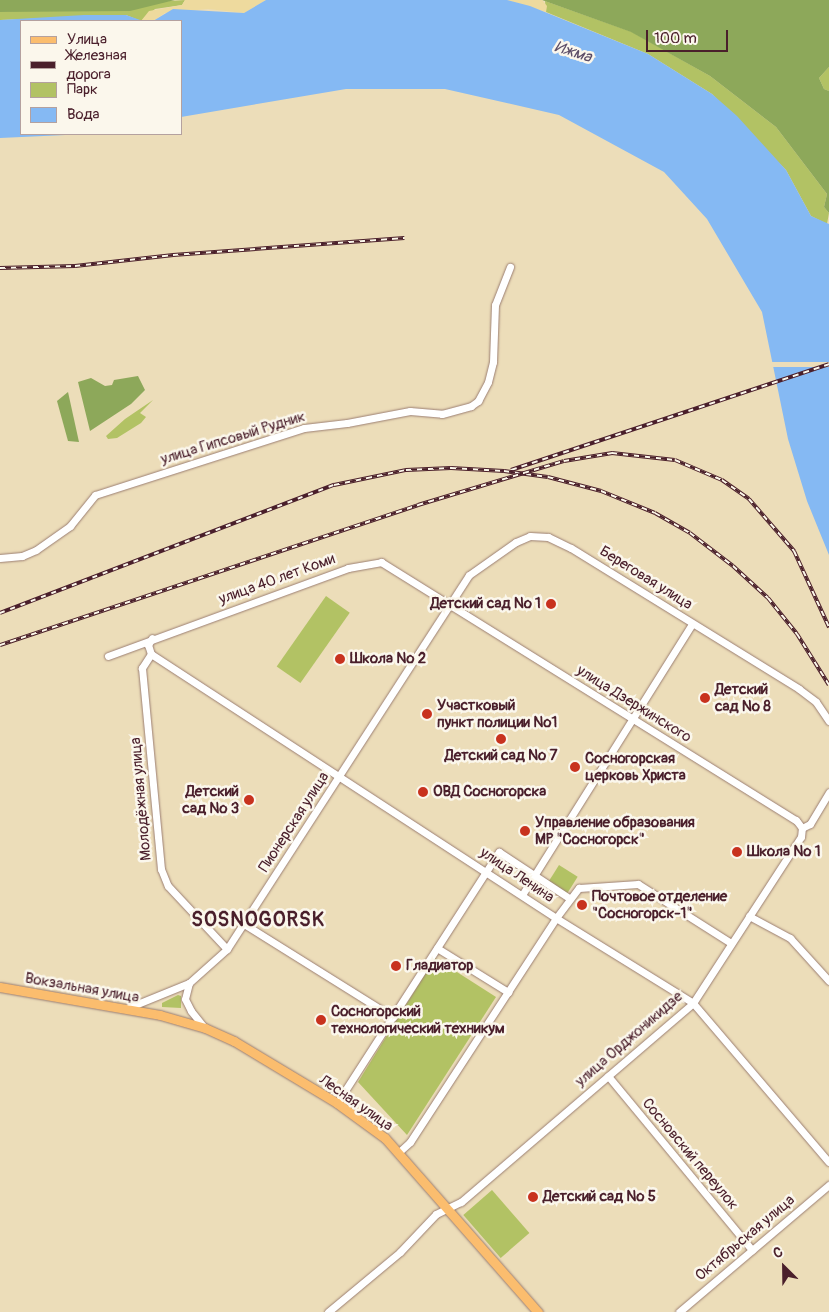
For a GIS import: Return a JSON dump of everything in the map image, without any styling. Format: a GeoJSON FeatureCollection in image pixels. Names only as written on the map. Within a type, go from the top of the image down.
{"type":"FeatureCollection","features":[{"type":"Feature","properties":{"kind":"main road","name":"Вокзальная улица"},"geometry":{"type":"LineString","coordinates":[[0,987],[122,1010],[160,1015]]}},
{"type":"Feature","properties":{"kind":"main road","name":"Лесная улица"},"geometry":{"type":"LineString","coordinates":[[160,1015],[206,1028],[234,1041],[337,1103],[380,1133],[399,1152],[538,1312]]}},
{"type":"Feature","properties":{"kind":"street","name":"улица Гипсовый Рудник"},"geometry":{"type":"LineString","coordinates":[[0,558],[22,556],[36,550],[70,526],[95,495],[304,428],[347,424],[410,411],[442,414],[471,406],[478,401],[488,382],[493,362],[495,305],[510,267]]}},
{"type":"Feature","properties":{"kind":"street","name":"Береговая улица"},"geometry":{"type":"LineString","coordinates":[[449,606],[469,575],[501,550],[530,536],[548,537],[633,584],[692,624],[799,689],[816,702],[829,721]]}},
{"type":"Feature","properties":{"kind":"street","name":"улица 40 лет Коми"},"geometry":{"type":"LineString","coordinates":[[108,656],[152,638],[348,568],[381,562],[449,606]]}},
{"type":"Feature","properties":{"kind":"street","name":"улица Дзержинского"},"geometry":{"type":"LineString","coordinates":[[449,606],[796,820],[802,828]]}},
{"type":"Feature","properties":{"kind":"street","name":"Пионерская улица"},"geometry":{"type":"LineString","coordinates":[[122,1010],[190,983],[227,949],[449,606]]}},
{"type":"Feature","properties":{"kind":"street"},"geometry":{"type":"LineString","coordinates":[[522,895],[634,720],[692,624]]}},
{"type":"Feature","properties":{"kind":"street","name":"Молодёжная улица"},"geometry":{"type":"LineString","coordinates":[[152,638],[148,645],[151,654],[142,668],[161,869],[168,886],[227,949]]}},
{"type":"Feature","properties":{"kind":"street","name":"улица Ленина"},"geometry":{"type":"LineString","coordinates":[[151,654],[486,870],[556,918],[693,1003],[829,1162]]}},
{"type":"Feature","properties":{"kind":"street"},"geometry":{"type":"LineString","coordinates":[[802,828],[810,824],[829,792]]}},
{"type":"Feature","properties":{"kind":"street","name":"улица Орджоникидзе"},"geometry":{"type":"LineString","coordinates":[[328,1312],[400,1252],[431,1218],[460,1202],[693,1003],[801,837],[802,828]]}},
{"type":"Feature","properties":{"kind":"street"},"geometry":{"type":"LineString","coordinates":[[337,1103],[498,852],[569,898]]}},
{"type":"Feature","properties":{"kind":"street"},"geometry":{"type":"LineString","coordinates":[[399,1152],[410,1142],[569,898],[579,888],[638,884],[731,943]]}},
{"type":"Feature","properties":{"kind":"street"},"geometry":{"type":"LineString","coordinates":[[749,916],[790,938],[829,981]]}},
{"type":"Feature","properties":{"kind":"street"},"geometry":{"type":"LineString","coordinates":[[244,924],[393,1017]]}},
{"type":"Feature","properties":{"kind":"street"},"geometry":{"type":"LineString","coordinates":[[437,948],[508,992]]}},
{"type":"Feature","properties":{"kind":"street"},"geometry":{"type":"LineString","coordinates":[[190,983],[185,999],[190,1011],[206,1028]]}},
{"type":"Feature","properties":{"kind":"street","name":"Сосновский переулок"},"geometry":{"type":"LineString","coordinates":[[608,1076],[752,1250]]}},
{"type":"Feature","properties":{"kind":"street","name":"Октябрьская улица"},"geometry":{"type":"LineString","coordinates":[[679,1312],[829,1185]]}},
{"type":"Feature","properties":{"kind":"green space"},"geometry":{"type":"Polygon","coordinates":[[[0,0],[175,0],[130,11],[0,12],[0,0]]]}},
{"type":"Feature","properties":{"kind":"green space"},"geometry":{"type":"Polygon","coordinates":[[[185,0],[182,5],[155,9],[142,20],[126,15],[0,20],[0,12],[185,0]]]}},
{"type":"Feature","properties":{"kind":"green space"},"geometry":{"type":"Polygon","coordinates":[[[542,0],[829,0],[829,67],[819,78],[824,89],[829,91],[829,213],[824,207],[827,194],[776,127],[710,76],[631,32],[542,0]]]}},
{"type":"Feature","properties":{"kind":"green space"},"geometry":{"type":"Polygon","coordinates":[[[545,1],[632,32],[710,76],[776,127],[827,194],[824,207],[829,213],[827,224],[811,216],[786,170],[712,94],[648,54],[546,12],[545,1]]]}},
{"type":"Feature","properties":{"kind":"green space"},"geometry":{"type":"Polygon","coordinates":[[[829,67],[829,91],[824,89],[819,78],[829,67]]]}},
{"type":"Feature","properties":{"kind":"green space"},"geometry":{"type":"Polygon","coordinates":[[[138,376],[145,390],[131,404],[90,431],[78,382],[91,378],[105,386],[112,385],[114,380],[138,376]]]}},
{"type":"Feature","properties":{"kind":"green space"},"geometry":{"type":"Polygon","coordinates":[[[68,392],[79,442],[68,441],[57,401],[68,392]]]}},
{"type":"Feature","properties":{"kind":"green space"},"geometry":{"type":"Polygon","coordinates":[[[153,400],[140,413],[146,417],[141,423],[117,438],[108,439],[106,436],[125,419],[153,400]]]}},
{"type":"Feature","properties":{"kind":"green space"},"geometry":{"type":"Polygon","coordinates":[[[326,596],[350,613],[300,683],[277,666],[326,596]]]}},
{"type":"Feature","properties":{"kind":"green space"},"geometry":{"type":"Polygon","coordinates":[[[559,865],[578,877],[567,894],[548,883],[559,865]]]}},
{"type":"Feature","properties":{"kind":"green space"},"geometry":{"type":"Polygon","coordinates":[[[435,958],[496,997],[407,1135],[358,1082],[435,958]]]}},
{"type":"Feature","properties":{"kind":"green space"},"geometry":{"type":"Polygon","coordinates":[[[178,995],[181,996],[181,1008],[162,1007],[162,1003],[178,995]]]}},
{"type":"Feature","properties":{"kind":"green space"},"geometry":{"type":"Polygon","coordinates":[[[492,1190],[529,1233],[501,1258],[463,1215],[492,1190]]]}},
{"type":"Feature","properties":{"kind":"sand"},"geometry":{"type":"Polygon","coordinates":[[[185,0],[266,0],[244,13],[208,9],[165,13],[154,20],[142,20],[149,11],[182,5],[185,0]]]}},
{"type":"Feature","properties":{"kind":"sand"},"geometry":{"type":"Polygon","coordinates":[[[507,0],[542,0],[547,6],[546,12],[507,0]]]}},
{"type":"Feature","properties":{"kind":"water","name":"Ижма"},"geometry":{"type":"Polygon","coordinates":[[[266,0],[507,0],[530,6],[648,54],[712,94],[737,116],[786,170],[811,216],[829,224],[829,555],[807,501],[788,439],[762,312],[707,219],[664,172],[559,115],[445,89],[346,89],[182,117],[182,20],[155,20],[173,9],[244,13],[266,0]]]}},
{"type":"Feature","properties":{"kind":"water"},"geometry":{"type":"Polygon","coordinates":[[[84,15],[126,15],[140,20],[20,20],[20,135],[65,135],[0,138],[0,20],[84,15]]]}},
{"type":"Feature","properties":{"kind":"pier"},"geometry":{"type":"Polygon","coordinates":[[[772,362],[829,362],[829,367],[772,367],[772,362]]]}},
{"type":"Feature","properties":{"kind":"railway"},"geometry":{"type":"LineString","coordinates":[[0,268],[75,266],[173,255],[404,238]]}},
{"type":"Feature","properties":{"kind":"railway"},"geometry":{"type":"LineString","coordinates":[[511,470],[829,364]]}},
{"type":"Feature","properties":{"kind":"railway"},"geometry":{"type":"LineString","coordinates":[[0,645],[418,505],[564,461],[612,453],[675,460],[722,480],[749,499],[794,551],[829,627]]}},
{"type":"Feature","properties":{"kind":"railway"},"geometry":{"type":"LineString","coordinates":[[0,613],[334,485],[406,470],[451,468],[504,471],[548,477],[601,491],[655,513],[690,533],[733,566],[768,598],[797,634],[829,685]]}},
{"type":"Feature","properties":{"kind":"place","name":"Детский сад № 1"},"geometry":{"type":"Point","coordinates":[551,604]}},
{"type":"Feature","properties":{"kind":"place","name":"Школа № 2"},"geometry":{"type":"Point","coordinates":[340,659]}},
{"type":"Feature","properties":{"kind":"place","name":"Детский сад № 8"},"geometry":{"type":"Point","coordinates":[705,698]}},
{"type":"Feature","properties":{"kind":"place","name":"Участковый пункт полиции №1"},"geometry":{"type":"Point","coordinates":[427,714]}},
{"type":"Feature","properties":{"kind":"place","name":"Детский сад № 7"},"geometry":{"type":"Point","coordinates":[501,739]}},
{"type":"Feature","properties":{"kind":"place","name":"Сосногорская церковь Христа"},"geometry":{"type":"Point","coordinates":[575,767]}},
{"type":"Feature","properties":{"kind":"place","name":"ОВД Сосногорска"},"geometry":{"type":"Point","coordinates":[423,792]}},
{"type":"Feature","properties":{"kind":"place","name":"Детский сад № 3"},"geometry":{"type":"Point","coordinates":[249,800]}},
{"type":"Feature","properties":{"kind":"place","name":"Управление образования МР \"Сосногорск\""},"geometry":{"type":"Point","coordinates":[525,831]}},
{"type":"Feature","properties":{"kind":"place","name":"Школа № 1"},"geometry":{"type":"Point","coordinates":[737,852]}},
{"type":"Feature","properties":{"kind":"place","name":"Почтовое отделение \"Сосногорск-1\""},"geometry":{"type":"Point","coordinates":[582,905]}},
{"type":"Feature","properties":{"kind":"place","name":"Гладиатор"},"geometry":{"type":"Point","coordinates":[396,966]}},
{"type":"Feature","properties":{"kind":"place","name":"Сосногорский технологический техникум"},"geometry":{"type":"Point","coordinates":[321,1020]}},
{"type":"Feature","properties":{"kind":"place","name":"Детский сад № 5"},"geometry":{"type":"Point","coordinates":[533,1197]}},
{"type":"Feature","properties":{"kind":"district","name":"SOSNOGORSK"},"geometry":{"type":"Point","coordinates":[258,919]}}]}
